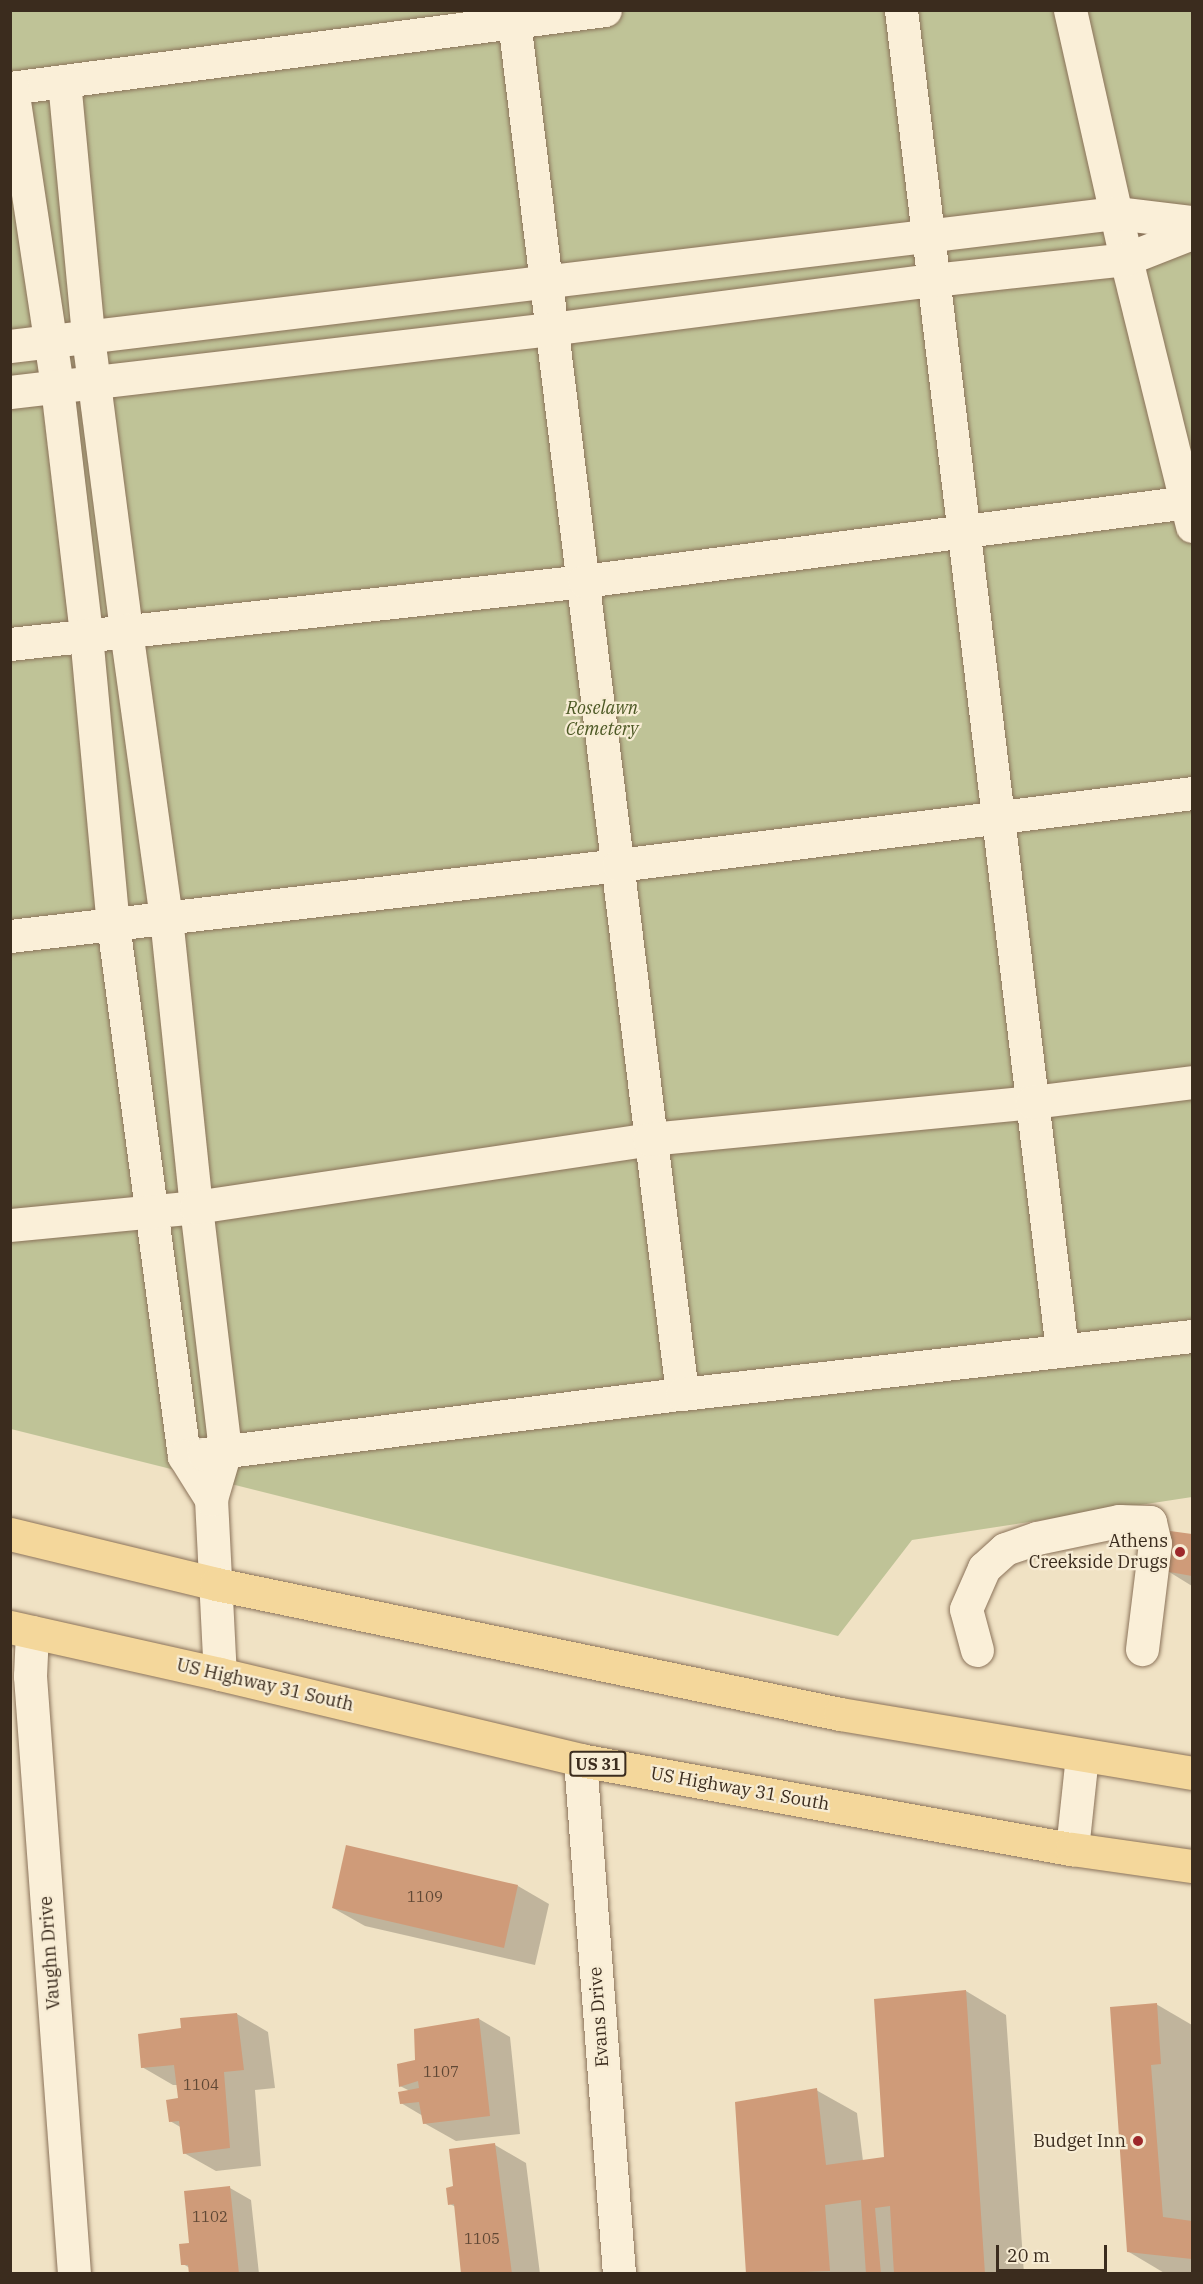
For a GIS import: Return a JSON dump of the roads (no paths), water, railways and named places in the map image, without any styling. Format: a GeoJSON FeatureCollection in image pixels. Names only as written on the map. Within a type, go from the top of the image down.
{"type":"FeatureCollection","features":[{"type":"Feature","properties":{"kind":"main road"},"geometry":{"type":"LineString","coordinates":[[10,1534],[216,1584],[840,1714],[1192,1773]]}},
{"type":"Feature","properties":{"kind":"main road","name":"US Highway 31 South"},"geometry":{"type":"LineString","coordinates":[[21,1630],[220,1674],[580,1760],[1072,1849],[1192,1866]]}},
{"type":"Feature","properties":{"kind":"street"},"geometry":{"type":"LineString","coordinates":[[211,1499],[184,1456],[113,924],[86,635],[57,387],[11,88],[605,10]]}},
{"type":"Feature","properties":{"kind":"street"},"geometry":{"type":"LineString","coordinates":[[901,10],[1062,1350]]}},
{"type":"Feature","properties":{"kind":"street"},"geometry":{"type":"LineString","coordinates":[[10,644],[584,581],[963,531],[1190,514],[1126,259],[1070,10]]}},
{"type":"Feature","properties":{"kind":"street"},"geometry":{"type":"LineString","coordinates":[[514,21],[544,281],[584,581],[619,865],[649,1139],[682,1394]]}},
{"type":"Feature","properties":{"kind":"street"},"geometry":{"type":"LineString","coordinates":[[64,81],[88,337],[166,917],[196,1207],[225,1451],[211,1499],[220,1674]]}},
{"type":"Feature","properties":{"kind":"street"},"geometry":{"type":"LineString","coordinates":[[10,346],[1116,213],[1192,222]]}},
{"type":"Feature","properties":{"kind":"street"},"geometry":{"type":"LineString","coordinates":[[10,392],[550,329],[933,279],[1126,259],[1192,233]]}},
{"type":"Feature","properties":{"kind":"street"},"geometry":{"type":"LineString","coordinates":[[10,936],[619,865],[1192,793]]}},
{"type":"Feature","properties":{"kind":"street"},"geometry":{"type":"LineString","coordinates":[[10,1225],[196,1207],[649,1139],[1032,1102],[1192,1082]]}},
{"type":"Feature","properties":{"kind":"street"},"geometry":{"type":"LineString","coordinates":[[184,1456],[682,1394],[1192,1336]]}},
{"type":"Feature","properties":{"kind":"street"},"geometry":{"type":"LineString","coordinates":[[977,1650],[966,1609],[984,1568],[1005,1549],[1043,1536],[1119,1521],[1150,1522],[1155,1543],[1142,1649]]}},
{"type":"Feature","properties":{"kind":"street","name":"Vaughn Drive"},"geometry":{"type":"LineString","coordinates":[[21,1630],[30,1676],[74,2274]]}},
{"type":"Feature","properties":{"kind":"street"},"geometry":{"type":"LineString","coordinates":[[1072,1849],[1082,1756]]}},
{"type":"Feature","properties":{"kind":"street","name":"Evans Drive"},"geometry":{"type":"LineString","coordinates":[[580,1760],[619,2274]]}},
{"type":"Feature","properties":{"kind":"place","name":"Athens Creekside Drugs"},"geometry":{"type":"Point","coordinates":[1180,1552]}},
{"type":"Feature","properties":{"kind":"place","name":"Budget Inn"},"geometry":{"type":"Point","coordinates":[1138,2141]}},
{"type":"Feature","properties":{"kind":"park label","name":"Roselawn Cemetery"},"geometry":{"type":"Point","coordinates":[602,719]}}]}
